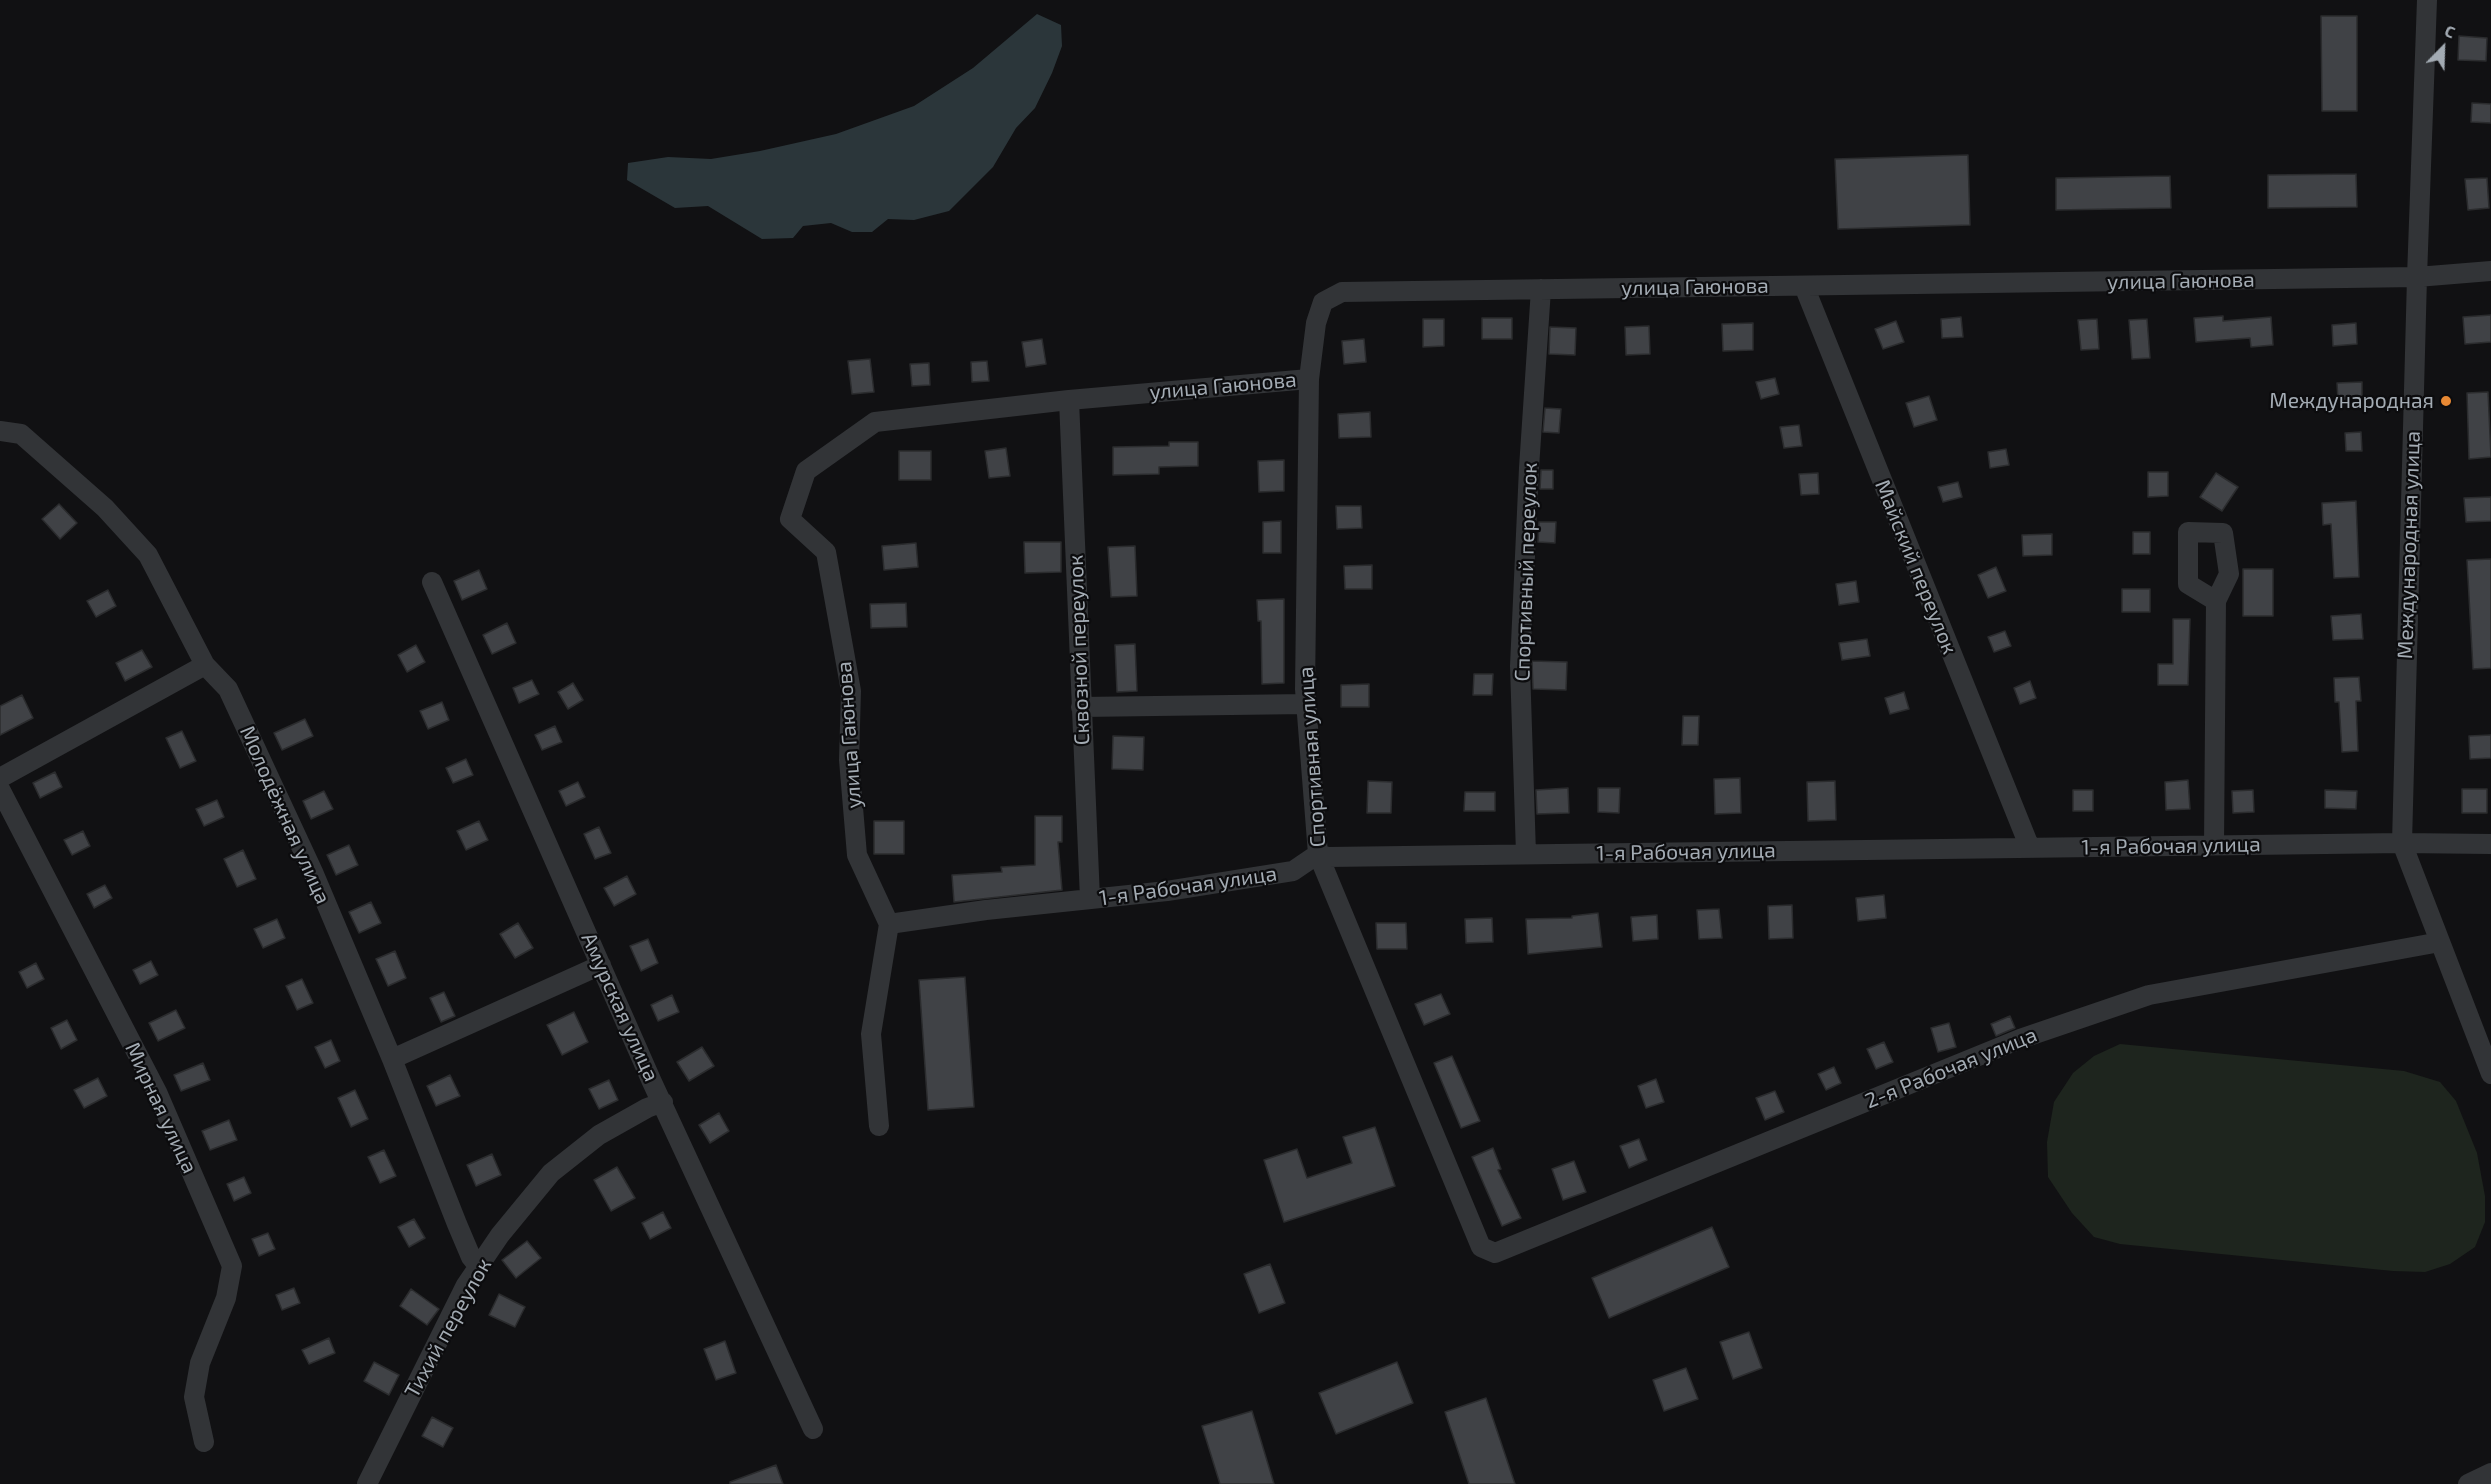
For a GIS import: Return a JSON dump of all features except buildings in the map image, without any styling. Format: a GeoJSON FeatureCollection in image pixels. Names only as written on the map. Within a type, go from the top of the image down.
{"type":"FeatureCollection","features":[{"type":"Feature","properties":{"kind":"street","name":"Международная улица"},"geometry":{"type":"LineString","coordinates":[[2427,0],[2416,277],[2402,843],[2491,1074]]}},
{"type":"Feature","properties":{"kind":"street","name":"улица Гаюнова"},"geometry":{"type":"LineString","coordinates":[[889,924],[857,855],[849,760],[851,691],[826,552],[790,519],[806,471],[875,422],[1069,400],[1309,379],[1316,323],[1323,302],[1342,292],[2416,277],[2491,271]]}},
{"type":"Feature","properties":{"kind":"street","name":"Майский переулок"},"geometry":{"type":"LineString","coordinates":[[1804,286],[2030,848]]}},
{"type":"Feature","properties":{"kind":"street","name":"Спортивный переулок"},"geometry":{"type":"LineString","coordinates":[[1526,854],[1520,666],[1529,468],[1541,289]]}},
{"type":"Feature","properties":{"kind":"street","name":"Спортивная улица"},"geometry":{"type":"LineString","coordinates":[[1309,379],[1306,704],[1318,855],[1481,1247]]}},
{"type":"Feature","properties":{"kind":"street","name":"Сквозной переулок"},"geometry":{"type":"LineString","coordinates":[[1069,400],[1090,899]]}},
{"type":"Feature","properties":{"kind":"street","name":"Молодёжная улица"},"geometry":{"type":"LineString","coordinates":[[0,431],[21,434],[105,508],[148,555],[205,665],[228,689],[313,872],[392,1059],[457,1224],[471,1257],[479,1267]]}},
{"type":"Feature","properties":{"kind":"street","name":"Амурская улица"},"geometry":{"type":"LineString","coordinates":[[432,582],[601,965],[813,1429]]}},
{"type":"Feature","properties":{"kind":"street"},"geometry":{"type":"LineString","coordinates":[[2214,845],[2216,601]]}},
{"type":"Feature","properties":{"kind":"street"},"geometry":{"type":"LineString","coordinates":[[0,778],[205,665]]}},
{"type":"Feature","properties":{"kind":"street"},"geometry":{"type":"LineString","coordinates":[[1081,707],[1306,704]]}},
{"type":"Feature","properties":{"kind":"street","name":"Мирная улица"},"geometry":{"type":"LineString","coordinates":[[0,789],[157,1092],[232,1266],[226,1298],[200,1363],[194,1397],[204,1442]]}},
{"type":"Feature","properties":{"kind":"street","name":"1-я Рабочая улица"},"geometry":{"type":"LineString","coordinates":[[889,924],[986,910],[1167,891],[1293,871],[1318,855],[1328,857],[2214,845],[2491,844]]}},
{"type":"Feature","properties":{"kind":"street"},"geometry":{"type":"LineString","coordinates":[[879,1126],[871,1034],[889,924]]}},
{"type":"Feature","properties":{"kind":"street","name":"2-я Рабочая улица"},"geometry":{"type":"LineString","coordinates":[[1481,1247],[1495,1252],[2020,1039],[2149,995],[2440,942]]}},
{"type":"Feature","properties":{"kind":"street"},"geometry":{"type":"LineString","coordinates":[[392,1059],[601,965]]}},
{"type":"Feature","properties":{"kind":"street","name":"Тихий переулок"},"geometry":{"type":"LineString","coordinates":[[367,1484],[466,1285],[500,1235],[551,1173],[599,1135],[647,1108],[663,1102]]}},
{"type":"Feature","properties":{"kind":"street"},"geometry":{"type":"LineString","coordinates":[[2468,1484],[2491,1473]]}},
{"type":"Feature","properties":{"kind":"shaded area"},"geometry":{"type":"Polygon","coordinates":[[[1037,14],[1061,25],[1062,46],[1052,73],[1035,108],[1016,128],[993,167],[949,211],[914,220],[888,219],[872,232],[852,232],[831,223],[803,226],[793,238],[762,239],[708,206],[675,208],[627,180],[628,163],[668,157],[711,159],[760,151],[836,134],[914,106],[973,68],[1037,14]]]}},
{"type":"Feature","properties":{"kind":"shaded area"},"geometry":{"type":"Polygon","coordinates":[[[2120,1044],[2404,1071],[2440,1082],[2456,1101],[2477,1153],[2485,1196],[2485,1222],[2475,1247],[2450,1264],[2425,1272],[2393,1271],[2120,1244],[2094,1237],[2072,1213],[2048,1177],[2047,1142],[2054,1102],[2073,1073],[2094,1056],[2120,1044]]]}},
{"type":"Feature","properties":{"kind":"place","name":"Международная"},"geometry":{"type":"Point","coordinates":[2446,401]}}]}
